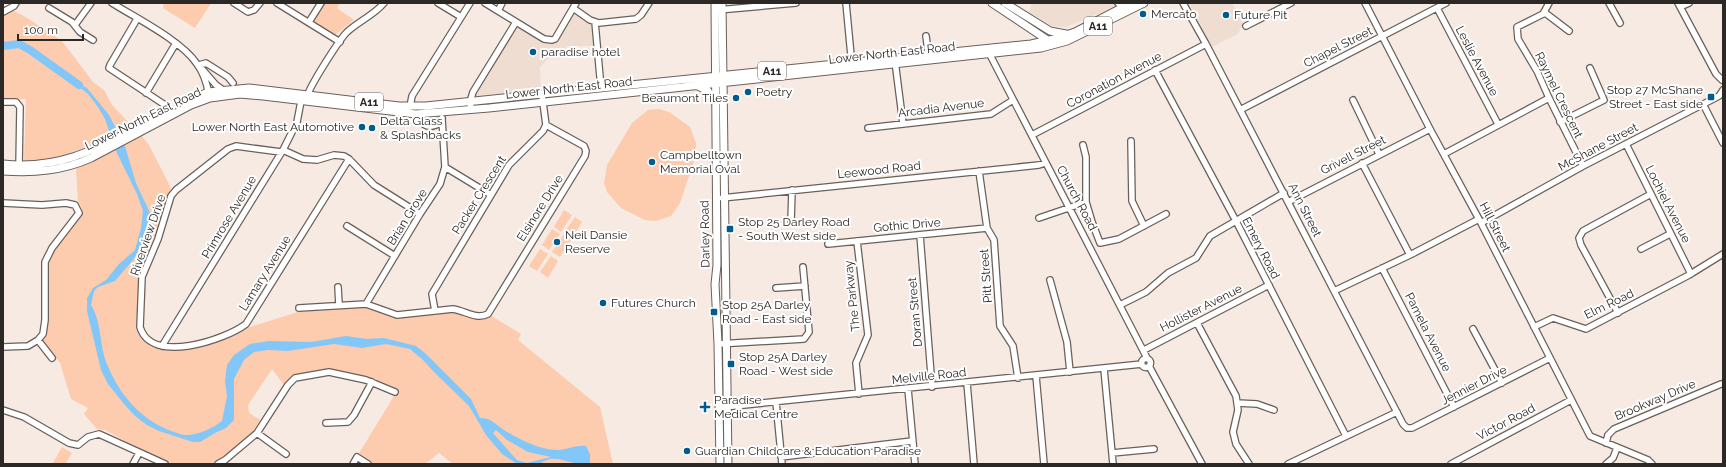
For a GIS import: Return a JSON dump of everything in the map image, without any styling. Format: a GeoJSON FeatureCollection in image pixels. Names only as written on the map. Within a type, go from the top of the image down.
{"type":"FeatureCollection","features":[{"type":"Feature","properties":{"kind":"main road"},"geometry":{"type":"LineString","coordinates":[[992,3],[1050,43]]}},
{"type":"Feature","properties":{"kind":"main road"},"geometry":{"type":"LineString","coordinates":[[1005,3],[1054,32],[1068,34]]}},
{"type":"Feature","properties":{"kind":"main road","name":"Lower North East Road"},"geometry":{"type":"LineString","coordinates":[[3,164],[18,169],[41,172],[64,168],[85,160],[100,149],[170,113],[223,90],[249,88],[416,114],[442,116],[601,88],[698,78],[719,79],[740,77],[988,51],[1041,48],[1120,5],[1131,3]]}},
{"type":"Feature","properties":{"kind":"main road","name":"Lower North East Road"},"geometry":{"type":"LineString","coordinates":[[1050,43],[1073,38],[1144,3]]}},
{"type":"Feature","properties":{"kind":"main road","name":"Darley Road"},"geometry":{"type":"LineString","coordinates":[[719,7],[722,56],[715,106],[715,284],[718,344],[720,464]]}},
{"type":"Feature","properties":{"kind":"main road","name":"Darley Road"},"geometry":{"type":"LineString","coordinates":[[719,7],[715,60],[722,101],[728,464]]}},
{"type":"Feature","properties":{"kind":"main road"},"geometry":{"type":"LineString","coordinates":[[1040,25],[1048,36],[1050,43]]}},
{"type":"Feature","properties":{"kind":"main road"},"geometry":{"type":"LineString","coordinates":[[722,56],[729,69],[740,77],[729,88],[722,101]]}},
{"type":"Feature","properties":{"kind":"main road"},"geometry":{"type":"LineString","coordinates":[[698,78],[707,73],[715,60]]}},
{"type":"Feature","properties":{"kind":"main road","name":"Lower North East Road"},"geometry":{"type":"LineString","coordinates":[[209,95],[245,94],[304,97],[410,107],[693,86],[719,79]]}},
{"type":"Feature","properties":{"kind":"main road"},"geometry":{"type":"LineString","coordinates":[[693,86],[703,88],[708,91],[713,98],[715,106]]}},
{"type":"Feature","properties":{"kind":"main road"},"geometry":{"type":"LineString","coordinates":[[416,114],[426,106]]}},
{"type":"Feature","properties":{"kind":"main road","name":"Lower North East Road"},"geometry":{"type":"LineString","coordinates":[[3,171],[18,169]]}},
{"type":"Feature","properties":{"kind":"street"},"geometry":{"type":"LineString","coordinates":[[3,12],[14,6],[16,3]]}},
{"type":"Feature","properties":{"kind":"street"},"geometry":{"type":"LineString","coordinates":[[75,26],[91,3]]}},
{"type":"Feature","properties":{"kind":"street"},"geometry":{"type":"LineString","coordinates":[[112,3],[176,43],[190,55],[216,85],[223,90]]}},
{"type":"Feature","properties":{"kind":"street"},"geometry":{"type":"LineString","coordinates":[[234,3],[248,12],[254,10],[260,3]]}},
{"type":"Feature","properties":{"kind":"street"},"geometry":{"type":"LineString","coordinates":[[277,3],[340,42]]}},
{"type":"Feature","properties":{"kind":"street"},"geometry":{"type":"LineString","coordinates":[[309,22],[321,3]]}},
{"type":"Feature","properties":{"kind":"street"},"geometry":{"type":"LineString","coordinates":[[304,97],[348,31],[378,10],[384,3]]}},
{"type":"Feature","properties":{"kind":"street"},"geometry":{"type":"LineString","coordinates":[[438,3],[461,17]]}},
{"type":"Feature","properties":{"kind":"street"},"geometry":{"type":"LineString","coordinates":[[410,107],[412,96],[470,3]]}},
{"type":"Feature","properties":{"kind":"street"},"geometry":{"type":"LineString","coordinates":[[485,3],[544,39],[552,40],[555,39],[575,6],[596,22],[636,19],[642,15],[649,3]]}},
{"type":"Feature","properties":{"kind":"street"},"geometry":{"type":"LineString","coordinates":[[498,11],[502,3]]}},
{"type":"Feature","properties":{"kind":"street"},"geometry":{"type":"LineString","coordinates":[[719,7],[796,3]]}},
{"type":"Feature","properties":{"kind":"street"},"geometry":{"type":"LineString","coordinates":[[846,3],[852,65]]}},
{"type":"Feature","properties":{"kind":"street","name":"Ann Street"},"geometry":{"type":"LineString","coordinates":[[1183,3],[1284,193],[1397,412],[1407,428]]}},
{"type":"Feature","properties":{"kind":"street"},"geometry":{"type":"LineString","coordinates":[[1246,26],[1290,3]]}},
{"type":"Feature","properties":{"kind":"street","name":"Hill Street"},"geometry":{"type":"LineString","coordinates":[[1365,3],[1430,129],[1480,221],[1590,436],[1648,460],[1652,464]]}},
{"type":"Feature","properties":{"kind":"street","name":"Chapel Street"},"geometry":{"type":"LineString","coordinates":[[1240,110],[1446,3]]}},
{"type":"Feature","properties":{"kind":"street"},"geometry":{"type":"LineString","coordinates":[[1549,3],[1544,12],[1569,31]]}},
{"type":"Feature","properties":{"kind":"street"},"geometry":{"type":"LineString","coordinates":[[1609,3],[1620,23]]}},
{"type":"Feature","properties":{"kind":"street"},"geometry":{"type":"LineString","coordinates":[[1688,3],[1679,5],[1716,74],[1723,80],[1721,83],[1723,88]]}},
{"type":"Feature","properties":{"kind":"street"},"geometry":{"type":"LineString","coordinates":[[49,8],[93,40]]}},
{"type":"Feature","properties":{"kind":"street","name":"Leslie Avenue"},"geometry":{"type":"LineString","coordinates":[[1437,8],[1498,124]]}},
{"type":"Feature","properties":{"kind":"street","name":"Raymel Crescent"},"geometry":{"type":"LineString","coordinates":[[1544,12],[1532,20],[1517,26],[1516,31],[1518,39],[1538,71],[1548,98],[1583,166]]}},
{"type":"Feature","properties":{"kind":"street"},"geometry":{"type":"LineString","coordinates":[[137,19],[109,68],[166,106],[170,113]]}},
{"type":"Feature","properties":{"kind":"street"},"geometry":{"type":"LineString","coordinates":[[471,110],[470,102],[475,88],[516,22]]}},
{"type":"Feature","properties":{"kind":"street"},"geometry":{"type":"LineString","coordinates":[[596,22],[601,88]]}},
{"type":"Feature","properties":{"kind":"street"},"geometry":{"type":"LineString","coordinates":[[926,36],[929,57]]}},
{"type":"Feature","properties":{"kind":"street"},"geometry":{"type":"LineString","coordinates":[[146,93],[176,43]]}},
{"type":"Feature","properties":{"kind":"street","name":"Coronation Avenue"},"geometry":{"type":"LineString","coordinates":[[1032,135],[1206,44]]}},
{"type":"Feature","properties":{"kind":"street","name":"Church Road"},"geometry":{"type":"LineString","coordinates":[[988,51],[1147,358]]}},
{"type":"Feature","properties":{"kind":"street"},"geometry":{"type":"LineString","coordinates":[[895,61],[903,124]]}},
{"type":"Feature","properties":{"kind":"street"},"geometry":{"type":"LineString","coordinates":[[198,65],[206,63],[228,77],[232,83]]}},
{"type":"Feature","properties":{"kind":"street"},"geometry":{"type":"LineString","coordinates":[[198,65],[206,81],[209,95]]}},
{"type":"Feature","properties":{"kind":"street"},"geometry":{"type":"LineString","coordinates":[[1560,122],[1604,100],[1590,68]]}},
{"type":"Feature","properties":{"kind":"street","name":"Emery Road"},"geometry":{"type":"LineString","coordinates":[[1155,70],[1236,221],[1346,436]]}},
{"type":"Feature","properties":{"kind":"street"},"geometry":{"type":"LineString","coordinates":[[475,88],[476,95],[482,101]]}},
{"type":"Feature","properties":{"kind":"street","name":"McShane Street"},"geometry":{"type":"LineString","coordinates":[[1334,291],[1480,221],[1719,96],[1723,88]]}},
{"type":"Feature","properties":{"kind":"street","name":"Primrose Avenue"},"geometry":{"type":"LineString","coordinates":[[162,346],[282,151],[297,122],[304,97]]}},
{"type":"Feature","properties":{"kind":"street"},"geometry":{"type":"LineString","coordinates":[[542,98],[546,124]]}},
{"type":"Feature","properties":{"kind":"street"},"geometry":{"type":"LineString","coordinates":[[1444,154],[1548,98]]}},
{"type":"Feature","properties":{"kind":"street","name":"Arcadia Avenue"},"geometry":{"type":"LineString","coordinates":[[868,128],[991,114],[1013,100]]}},
{"type":"Feature","properties":{"kind":"street"},"geometry":{"type":"LineString","coordinates":[[1353,100],[1379,154]]}},
{"type":"Feature","properties":{"kind":"street"},"geometry":{"type":"LineString","coordinates":[[3,102],[16,102],[20,107],[18,169]]}},
{"type":"Feature","properties":{"kind":"street"},"geometry":{"type":"LineString","coordinates":[[1703,104],[1723,143]]}},
{"type":"Feature","properties":{"kind":"street"},"geometry":{"type":"LineString","coordinates":[[416,114],[423,124],[428,127],[434,126],[439,129],[443,135]]}},
{"type":"Feature","properties":{"kind":"street"},"geometry":{"type":"LineString","coordinates":[[434,126],[442,116]]}},
{"type":"Feature","properties":{"kind":"street","name":"Brian Grove"},"geometry":{"type":"LineString","coordinates":[[366,304],[420,214],[440,184],[445,167],[442,116]]}},
{"type":"Feature","properties":{"kind":"street","name":"Packer Crescent"},"geometry":{"type":"LineString","coordinates":[[435,311],[432,294],[513,160],[543,131],[546,124]]}},
{"type":"Feature","properties":{"kind":"street","name":"Elsinore Drive"},"geometry":{"type":"LineString","coordinates":[[435,311],[454,309],[461,310],[477,317],[488,314],[585,156],[586,151],[584,146],[546,124]]}},
{"type":"Feature","properties":{"kind":"street","name":"Grivell Street"},"geometry":{"type":"LineString","coordinates":[[1288,202],[1430,129]]}},
{"type":"Feature","properties":{"kind":"street"},"geometry":{"type":"LineString","coordinates":[[1131,141],[1132,201],[1144,226]]}},
{"type":"Feature","properties":{"kind":"street","name":"Lochiel Avenue"},"geometry":{"type":"LineString","coordinates":[[1626,144],[1691,274]]}},
{"type":"Feature","properties":{"kind":"street"},"geometry":{"type":"LineString","coordinates":[[1083,145],[1086,157],[1086,202],[1098,241],[1100,243],[1119,239],[1166,214]]}},
{"type":"Feature","properties":{"kind":"street","name":"Riverview Drive"},"geometry":{"type":"LineString","coordinates":[[162,346],[152,343],[142,335],[140,327],[141,291],[142,277],[158,239],[171,196],[176,190],[228,149],[236,146],[282,151]]}},
{"type":"Feature","properties":{"kind":"street"},"geometry":{"type":"LineString","coordinates":[[282,151],[303,158],[317,160],[334,155],[344,156],[349,159],[374,185],[420,214]]}},
{"type":"Feature","properties":{"kind":"street","name":"Lamary Avenue"},"geometry":{"type":"LineString","coordinates":[[162,346],[177,348],[217,339],[238,330],[246,324],[349,159]]}},
{"type":"Feature","properties":{"kind":"street","name":"Leewood Road"},"geometry":{"type":"LineString","coordinates":[[715,198],[1039,165],[1046,162]]}},
{"type":"Feature","properties":{"kind":"street"},"geometry":{"type":"LineString","coordinates":[[1362,163],[1410,255]]}},
{"type":"Feature","properties":{"kind":"street"},"geometry":{"type":"LineString","coordinates":[[445,167],[491,195]]}},
{"type":"Feature","properties":{"kind":"street","name":"Pitt Street"},"geometry":{"type":"LineString","coordinates":[[979,171],[987,228],[994,240],[1000,326],[1013,346],[1018,378]]}},
{"type":"Feature","properties":{"kind":"street"},"geometry":{"type":"LineString","coordinates":[[791,222],[792,190]]}},
{"type":"Feature","properties":{"kind":"street"},"geometry":{"type":"LineString","coordinates":[[1120,305],[1146,292],[1168,273],[1196,258],[1210,236],[1284,193]]}},
{"type":"Feature","properties":{"kind":"street"},"geometry":{"type":"LineString","coordinates":[[1618,313],[1578,238],[1583,231],[1651,194]]}},
{"type":"Feature","properties":{"kind":"street"},"geometry":{"type":"LineString","coordinates":[[1039,218],[1086,202]]}},
{"type":"Feature","properties":{"kind":"street"},"geometry":{"type":"LineString","coordinates":[[3,210],[4,203],[42,205],[66,203],[75,205],[79,213],[69,228],[52,248],[45,262],[45,320],[43,334],[38,340],[28,346],[3,347]]}},
{"type":"Feature","properties":{"kind":"street"},"geometry":{"type":"LineString","coordinates":[[347,226],[395,256]]}},
{"type":"Feature","properties":{"kind":"street","name":"Gothic Drive"},"geometry":{"type":"LineString","coordinates":[[828,244],[987,228]]}},
{"type":"Feature","properties":{"kind":"street"},"geometry":{"type":"LineString","coordinates":[[1642,249],[1670,234]]}},
{"type":"Feature","properties":{"kind":"street","name":"Doran Street"},"geometry":{"type":"LineString","coordinates":[[920,235],[932,387]]}},
{"type":"Feature","properties":{"kind":"street","name":"The Parkway"},"geometry":{"type":"LineString","coordinates":[[857,241],[868,335],[856,363],[859,394]]}},
{"type":"Feature","properties":{"kind":"street","name":"Elm Road"},"geometry":{"type":"LineString","coordinates":[[1534,327],[1553,318],[1586,329],[1691,274],[1723,254]]}},
{"type":"Feature","properties":{"kind":"street"},"geometry":{"type":"LineString","coordinates":[[718,344],[804,339],[809,332],[803,267]]}},
{"type":"Feature","properties":{"kind":"street","name":"Pamela Avenue"},"geometry":{"type":"LineString","coordinates":[[1382,268],[1454,407]]}},
{"type":"Feature","properties":{"kind":"street"},"geometry":{"type":"LineString","coordinates":[[1050,280],[1067,342],[1070,372]]}},
{"type":"Feature","properties":{"kind":"street"},"geometry":{"type":"LineString","coordinates":[[776,288],[805,286]]}},
{"type":"Feature","properties":{"kind":"street","name":"Hollister Avenue"},"geometry":{"type":"LineString","coordinates":[[1144,350],[1269,286]]}},
{"type":"Feature","properties":{"kind":"street"},"geometry":{"type":"LineString","coordinates":[[338,287],[339,305]]}},
{"type":"Feature","properties":{"kind":"street"},"geometry":{"type":"LineString","coordinates":[[299,308],[366,304],[376,306],[389,314],[397,315],[435,311]]}},
{"type":"Feature","properties":{"kind":"street"},"geometry":{"type":"LineString","coordinates":[[1197,323],[1236,396],[1238,410],[1233,432],[1236,444],[1249,464]]}},
{"type":"Feature","properties":{"kind":"street"},"geometry":{"type":"LineString","coordinates":[[1473,330],[1502,383]]}},
{"type":"Feature","properties":{"kind":"street"},"geometry":{"type":"LineString","coordinates":[[38,340],[52,358]]}},
{"type":"Feature","properties":{"kind":"street"},"geometry":{"type":"LineString","coordinates":[[1149,366],[1145,367],[1142,364],[1142,360],[1147,358],[1150,361],[1149,366],[1202,464]]}},
{"type":"Feature","properties":{"kind":"street","name":"Jennier Drive"},"geometry":{"type":"LineString","coordinates":[[1407,428],[1412,428],[1550,358]]}},
{"type":"Feature","properties":{"kind":"street","name":"Melville Road"},"geometry":{"type":"LineString","coordinates":[[719,408],[1142,364]]}},
{"type":"Feature","properties":{"kind":"street"},"geometry":{"type":"LineString","coordinates":[[1104,368],[1113,464]]}},
{"type":"Feature","properties":{"kind":"street"},"geometry":{"type":"LineString","coordinates":[[218,464],[226,460],[257,433],[288,385],[296,378],[329,372],[372,382],[395,392]]}},
{"type":"Feature","properties":{"kind":"street"},"geometry":{"type":"LineString","coordinates":[[1036,376],[1044,464]]}},
{"type":"Feature","properties":{"kind":"street"},"geometry":{"type":"LineString","coordinates":[[326,423],[348,422],[354,415],[372,382]]}},
{"type":"Feature","properties":{"kind":"street"},"geometry":{"type":"LineString","coordinates":[[967,383],[974,464]]}},
{"type":"Feature","properties":{"kind":"street","name":"Brookway Drive"},"geometry":{"type":"LineString","coordinates":[[1606,443],[1608,435],[1614,429],[1721,384]]}},
{"type":"Feature","properties":{"kind":"street"},"geometry":{"type":"LineString","coordinates":[[908,389],[915,464]]}},
{"type":"Feature","properties":{"kind":"street","name":"Victor Road"},"geometry":{"type":"LineString","coordinates":[[1451,464],[1571,400]]}},
{"type":"Feature","properties":{"kind":"street"},"geometry":{"type":"LineString","coordinates":[[776,402],[782,464]]}},
{"type":"Feature","properties":{"kind":"street"},"geometry":{"type":"LineString","coordinates":[[1237,403],[1257,404],[1274,410]]}},
{"type":"Feature","properties":{"kind":"street"},"geometry":{"type":"LineString","coordinates":[[3,410],[24,417],[69,443],[78,445],[88,437],[99,434],[165,464]]}},
{"type":"Feature","properties":{"kind":"street"},"geometry":{"type":"LineString","coordinates":[[1288,464],[1397,412]]}},
{"type":"Feature","properties":{"kind":"street"},"geometry":{"type":"LineString","coordinates":[[257,433],[286,454]]}},
{"type":"Feature","properties":{"kind":"street"},"geometry":{"type":"LineString","coordinates":[[781,457],[912,440]]}},
{"type":"Feature","properties":{"kind":"street"},"geometry":{"type":"LineString","coordinates":[[1606,464],[1613,458],[1617,448]]}},
{"type":"Feature","properties":{"kind":"street"},"geometry":{"type":"LineString","coordinates":[[1112,453],[1154,449]]}},
{"type":"Feature","properties":{"kind":"street"},"geometry":{"type":"LineString","coordinates":[[133,464],[140,453]]}},
{"type":"Feature","properties":{"kind":"street"},"geometry":{"type":"LineString","coordinates":[[353,464],[357,458],[368,464]]}},
{"type":"Feature","properties":{"kind":"shaded area"},"geometry":{"type":"Polygon","coordinates":[[[164,3],[211,3],[195,28],[163,8],[164,3]]]}},
{"type":"Feature","properties":{"kind":"shaded area"},"geometry":{"type":"Polygon","coordinates":[[[323,3],[340,3],[337,8],[354,20],[335,35],[312,22],[323,3]]]}},
{"type":"Feature","properties":{"kind":"shaded area"},"geometry":{"type":"Polygon","coordinates":[[[1032,3],[1124,3],[1066,27],[1051,26],[1029,12],[1032,3]]]}},
{"type":"Feature","properties":{"kind":"shaded area"},"geometry":{"type":"Polygon","coordinates":[[[1189,3],[1232,3],[1243,23],[1238,34],[1212,47],[1189,3]]]}},
{"type":"Feature","properties":{"kind":"shaded area"},"geometry":{"type":"Polygon","coordinates":[[[3,5],[29,19],[62,41],[93,82],[104,90],[112,105],[130,124],[79,150],[53,158],[24,161],[26,99],[3,99],[3,5]]]}},
{"type":"Feature","properties":{"kind":"shaded area","name":"paradise hotel"},"geometry":{"type":"Polygon","coordinates":[[[576,10],[593,24],[594,46],[567,46],[563,58],[548,59],[540,67],[541,92],[473,99],[518,26],[547,43],[554,44],[576,10]]]}},
{"type":"Feature","properties":{"kind":"shaded area","name":"Campbelltown Memorial Oval"},"geometry":{"type":"Polygon","coordinates":[[[659,109],[669,112],[690,127],[696,143],[695,158],[680,203],[671,216],[656,221],[645,220],[621,208],[607,192],[604,183],[607,165],[632,123],[648,110],[659,109]]]}},
{"type":"Feature","properties":{"kind":"shaded area"},"geometry":{"type":"Polygon","coordinates":[[[141,135],[149,145],[171,188],[157,230],[139,275],[136,328],[138,334],[151,345],[161,349],[175,350],[220,341],[247,328],[298,312],[364,307],[387,316],[398,318],[453,311],[475,318],[490,315],[521,334],[518,340],[600,407],[613,464],[453,464],[439,453],[425,464],[372,464],[358,455],[397,391],[368,377],[330,370],[293,375],[284,385],[272,369],[248,405],[249,413],[260,420],[252,433],[220,459],[210,464],[173,464],[143,451],[105,430],[97,429],[84,414],[88,408],[71,399],[60,363],[42,340],[46,331],[48,312],[48,264],[57,247],[82,214],[82,208],[78,202],[76,167],[141,135]]]}},
{"type":"Feature","properties":{"kind":"shaded area"},"geometry":{"type":"Polygon","coordinates":[[[564,210],[572,215],[561,232],[554,227],[564,210]]]}},
{"type":"Feature","properties":{"kind":"shaded area"},"geometry":{"type":"Polygon","coordinates":[[[575,217],[582,222],[572,238],[564,233],[575,217]]]}},
{"type":"Feature","properties":{"kind":"shaded area"},"geometry":{"type":"Polygon","coordinates":[[[552,229],[560,234],[549,250],[542,245],[552,229]]]}},
{"type":"Feature","properties":{"kind":"shaded area"},"geometry":{"type":"Polygon","coordinates":[[[563,235],[571,240],[560,257],[552,252],[563,235]]]}},
{"type":"Feature","properties":{"kind":"shaded area"},"geometry":{"type":"Polygon","coordinates":[[[540,249],[548,254],[537,271],[529,266],[540,249]]]}},
{"type":"Feature","properties":{"kind":"shaded area"},"geometry":{"type":"Polygon","coordinates":[[[551,256],[558,261],[548,278],[540,272],[551,256]]]}},
{"type":"Feature","properties":{"kind":"shaded area"},"geometry":{"type":"Polygon","coordinates":[[[62,447],[72,453],[65,464],[53,463],[62,447]]]}},
{"type":"Feature","properties":{"kind":"water"},"geometry":{"type":"Polygon","coordinates":[[[71,80],[87,88],[109,115],[125,146],[136,183],[151,215],[146,238],[133,260],[115,281],[98,287],[94,291],[91,305],[95,312],[99,326],[104,357],[112,375],[124,395],[150,420],[171,431],[185,435],[205,431],[222,421],[227,396],[225,381],[227,365],[234,355],[250,344],[269,341],[311,342],[346,336],[367,339],[384,338],[416,346],[425,353],[471,399],[480,418],[488,419],[507,432],[545,449],[559,450],[586,446],[590,454],[590,464],[579,464],[563,460],[549,459],[540,464],[517,464],[502,454],[486,435],[469,406],[423,360],[410,349],[386,344],[362,348],[334,344],[288,351],[268,350],[254,352],[244,360],[234,379],[234,420],[226,428],[200,442],[193,442],[159,431],[147,425],[135,416],[108,384],[101,370],[87,311],[87,298],[93,288],[106,280],[119,264],[135,250],[141,228],[143,211],[137,194],[116,151],[105,119],[88,94],[71,80]],[[496,430],[493,433],[517,460],[527,463],[551,457],[528,452],[507,440],[496,430]]]}},
{"type":"Feature","properties":{"kind":"waterway"},"geometry":{"type":"LineString","coordinates":[[3,46],[19,44],[30,50],[79,85]]}},
{"type":"Feature","properties":{"kind":"place","name":"Mercato"},"geometry":{"type":"Point","coordinates":[1143,14]}},
{"type":"Feature","properties":{"kind":"place","name":"Future Pit"},"geometry":{"type":"Point","coordinates":[1226,15]}},
{"type":"Feature","properties":{"kind":"place","name":"paradise hotel"},"geometry":{"type":"Point","coordinates":[533,52]}},
{"type":"Feature","properties":{"kind":"place","name":"Poetry"},"geometry":{"type":"Point","coordinates":[748,92]}},
{"type":"Feature","properties":{"kind":"place","name":"Stop 27 McShane Street - East side"},"geometry":{"type":"Point","coordinates":[1711,97]}},
{"type":"Feature","properties":{"kind":"place","name":"Beaumont Tiles"},"geometry":{"type":"Point","coordinates":[736,98]}},
{"type":"Feature","properties":{"kind":"place","name":"Lower North East Automotive"},"geometry":{"type":"Point","coordinates":[362,127]}},
{"type":"Feature","properties":{"kind":"place","name":"Delta Glass & Splashbacks"},"geometry":{"type":"Point","coordinates":[372,128]}},
{"type":"Feature","properties":{"kind":"place","name":"Campbelltown Memorial Oval"},"geometry":{"type":"Point","coordinates":[652,162]}},
{"type":"Feature","properties":{"kind":"place","name":"Stop 25 Darley Road - South West side"},"geometry":{"type":"Point","coordinates":[730,229]}},
{"type":"Feature","properties":{"kind":"place","name":"Neil Dansie Reserve"},"geometry":{"type":"Point","coordinates":[557,242]}},
{"type":"Feature","properties":{"kind":"place","name":"Futures Church"},"geometry":{"type":"Point","coordinates":[603,303]}},
{"type":"Feature","properties":{"kind":"place","name":"Stop 25A Darley Road - East side"},"geometry":{"type":"Point","coordinates":[714,312]}},
{"type":"Feature","properties":{"kind":"place","name":"Stop 25A Darley Road - West side"},"geometry":{"type":"Point","coordinates":[731,364]}},
{"type":"Feature","properties":{"kind":"place","name":"Paradise Medical Centre"},"geometry":{"type":"Point","coordinates":[705,407]}},
{"type":"Feature","properties":{"kind":"place","name":"Guardian Childcare & Education Paradise"},"geometry":{"type":"Point","coordinates":[687,451]}}]}
